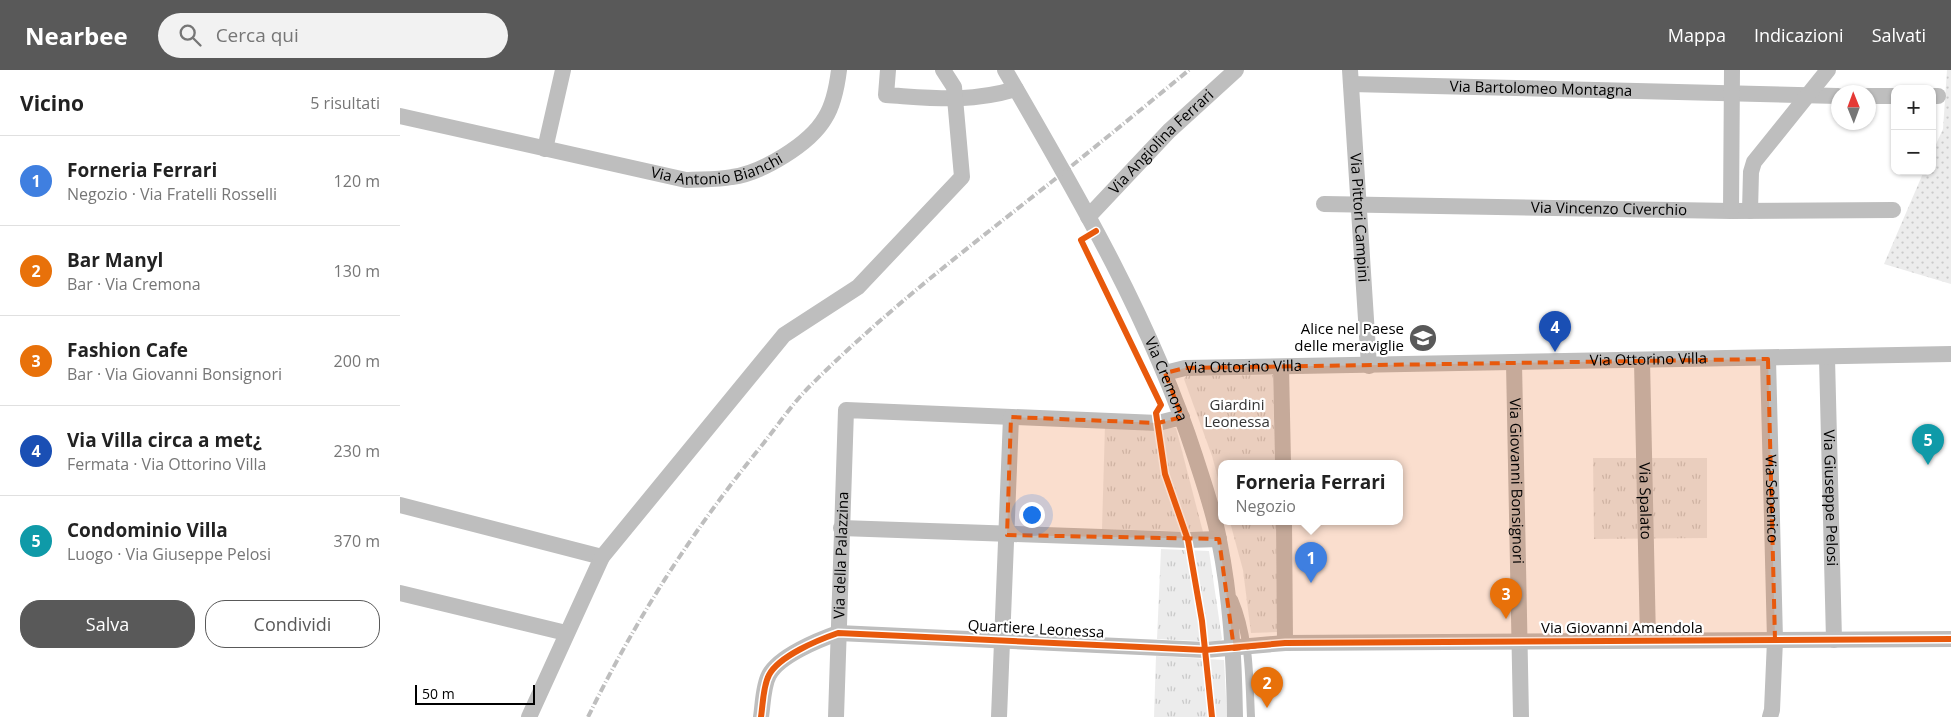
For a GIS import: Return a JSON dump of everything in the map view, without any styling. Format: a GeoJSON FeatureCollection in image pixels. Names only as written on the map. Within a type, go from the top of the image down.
{"type":"FeatureCollection","features":[{"type":"Feature","properties":{"kind":"street"},"geometry":{"type":"LineString","coordinates":[[545,149],[563,70]]}},
{"type":"Feature","properties":{"kind":"street","name":"Via Antonio Bianchi"},"geometry":{"type":"LineString","coordinates":[[400,116],[686,180],[734,177],[775,162],[801,143],[825,119],[836,91],[839,70]]}},
{"type":"Feature","properties":{"kind":"street"},"geometry":{"type":"LineString","coordinates":[[888,70],[886,95],[955,99],[988,97],[1016,89]]}},
{"type":"Feature","properties":{"kind":"street"},"geometry":{"type":"LineString","coordinates":[[529,717],[602,556],[784,335],[858,287],[962,177],[954,87],[943,70]]}},
{"type":"Feature","properties":{"kind":"street","name":"Via Cremona"},"geometry":{"type":"LineString","coordinates":[[1005,70],[1088,217],[1165,372],[1182,416],[1219,539],[1241,647],[1235,717]]}},
{"type":"Feature","properties":{"kind":"street","name":"Via Angiolina Ferrari"},"geometry":{"type":"LineString","coordinates":[[1088,217],[1169,131],[1236,70]]}},
{"type":"Feature","properties":{"kind":"street"},"geometry":{"type":"LineString","coordinates":[[1731,211],[1732,70]]}},
{"type":"Feature","properties":{"kind":"street"},"geometry":{"type":"LineString","coordinates":[[1750,211],[1751,172],[1754,162],[1828,70]]}},
{"type":"Feature","properties":{"kind":"street","name":"Via Bartolomeo Montagna"},"geometry":{"type":"LineString","coordinates":[[1351,77],[1732,94],[1831,96]]}},
{"type":"Feature","properties":{"kind":"street","name":"Via Pittori Campini"},"geometry":{"type":"LineString","coordinates":[[1351,77],[1357,204],[1369,366]]}},
{"type":"Feature","properties":{"kind":"street"},"geometry":{"type":"LineString","coordinates":[[1876,96],[1891,96]]}},
{"type":"Feature","properties":{"kind":"street","name":"Via Vincenzo Civerchio"},"geometry":{"type":"LineString","coordinates":[[1324,204],[1731,211],[1893,210]]}},
{"type":"Feature","properties":{"kind":"street","name":"Via Ottorino Villa"},"geometry":{"type":"LineString","coordinates":[[1165,372],[1185,368],[1827,358],[1951,354]]}},
{"type":"Feature","properties":{"kind":"street","name":"Via Sebenico"},"geometry":{"type":"LineString","coordinates":[[1768,358],[1775,640],[1772,710],[1770,717]]}},
{"type":"Feature","properties":{"kind":"street","name":"Via Giuseppe Pelosi"},"geometry":{"type":"LineString","coordinates":[[1827,358],[1834,640]]}},
{"type":"Feature","properties":{"kind":"street","name":"Via Spalato"},"geometry":{"type":"LineString","coordinates":[[1642,361],[1648,640]]}},
{"type":"Feature","properties":{"kind":"street","name":"Via Giovanni Bonsignori"},"geometry":{"type":"LineString","coordinates":[[1514,363],[1521,717]]}},
{"type":"Feature","properties":{"kind":"street"},"geometry":{"type":"LineString","coordinates":[[1282,367],[1283,460]]}},
{"type":"Feature","properties":{"kind":"street","name":"Via della Palazzina"},"geometry":{"type":"LineString","coordinates":[[761,717],[768,677],[776,664],[822,639],[838,633],[846,410],[1011,417]]}},
{"type":"Feature","properties":{"kind":"street"},"geometry":{"type":"LineString","coordinates":[[1011,417],[1158,423],[1182,416]]}},
{"type":"Feature","properties":{"kind":"street","name":"Quartiere Leonessa"},"geometry":{"type":"LineString","coordinates":[[999,717],[1011,417]]}},
{"type":"Feature","properties":{"kind":"street"},"geometry":{"type":"LineString","coordinates":[[400,505],[602,556]]}},
{"type":"Feature","properties":{"kind":"street"},"geometry":{"type":"LineString","coordinates":[[1284,525],[1285,643]]}},
{"type":"Feature","properties":{"kind":"street"},"geometry":{"type":"LineString","coordinates":[[841,528],[1188,540],[1219,539]]}},
{"type":"Feature","properties":{"kind":"street"},"geometry":{"type":"LineString","coordinates":[[400,593],[566,633]]}},
{"type":"Feature","properties":{"kind":"street"},"geometry":{"type":"LineString","coordinates":[[836,717],[838,633]]}},
{"type":"Feature","properties":{"kind":"street","name":"Quartiere Leonessa"},"geometry":{"type":"LineString","coordinates":[[838,633],[1205,650],[1241,647]]}},
{"type":"Feature","properties":{"kind":"street","name":"Via Giovanni Amendola"},"geometry":{"type":"LineString","coordinates":[[1241,647],[1285,643],[1951,638]]}},
{"type":"Feature","properties":{"kind":"lane"},"geometry":{"type":"LineString","coordinates":[[1241,647],[1251,717]]}},
{"type":"Feature","properties":{"kind":"highlighted area"},"geometry":{"type":"Polygon","coordinates":[[[1768,359],[1775,640],[1285,643],[1234,649],[1219,539],[1007,535],[1011,417],[1158,423],[1182,417],[1165,373],[1185,368],[1768,359]]]}},
{"type":"Feature","properties":{"kind":"green space"},"geometry":{"type":"Polygon","coordinates":[[[1947,70],[1951,70],[1951,284],[1884,264],[1922,175],[1936,175],[1936,144],[1943,129],[1947,70]]]}},
{"type":"Feature","properties":{"kind":"green space","name":"Giardini Leonessa"},"geometry":{"type":"Polygon","coordinates":[[[1273,375],[1275,460],[1218,460],[1218,478],[1212,456],[1184,379],[1186,376],[1273,375]]]}},
{"type":"Feature","properties":{"kind":"green space","name":"Giardini Leonessa"},"geometry":{"type":"Polygon","coordinates":[[[1105,425],[1176,428],[1203,532],[1102,529],[1105,425]]]}},
{"type":"Feature","properties":{"kind":"green space"},"geometry":{"type":"Polygon","coordinates":[[[1593,458],[1707,458],[1707,538],[1594,539],[1593,458]]]}},
{"type":"Feature","properties":{"kind":"green space"},"geometry":{"type":"Polygon","coordinates":[[[1231,525],[1276,525],[1278,632],[1251,633],[1243,570],[1231,525]]]}},
{"type":"Feature","properties":{"kind":"green space"},"geometry":{"type":"Polygon","coordinates":[[[1161,549],[1209,551],[1222,639],[1219,642],[1157,639],[1161,549]]]}},
{"type":"Feature","properties":{"kind":"green space"},"geometry":{"type":"Polygon","coordinates":[[[1156,656],[1224,660],[1227,717],[1154,717],[1156,656]]]}},
{"type":"Feature","properties":{"kind":"railway"},"geometry":{"type":"LineString","coordinates":[[588,717],[625,646],[687,545],[803,393],[902,302],[1189,70]]}},
{"type":"Feature","properties":{"kind":"cycle path"},"geometry":{"type":"LineString","coordinates":[[1096,231],[1081,240],[1161,405],[1156,413],[1165,474],[1188,540],[1202,621],[1212,717]]}},
{"type":"Feature","properties":{"kind":"cycle path"},"geometry":{"type":"LineString","coordinates":[[761,717],[763,695],[769,675],[774,668],[790,655],[838,633],[1205,650],[1285,643],[1951,639]]}},
{"type":"Feature","properties":{"kind":"place","name":"Alice nel Paese delle meraviglie"},"geometry":{"type":"Point","coordinates":[1423,338]}},
{"type":"Feature","properties":{"kind":"place","name":"Via Villa circa a met¿"},"geometry":{"type":"Point","coordinates":[1555,352]}},
{"type":"Feature","properties":{"kind":"place","name":"Condominio Villa"},"geometry":{"type":"Point","coordinates":[1928,465]}},
{"type":"Feature","properties":{"kind":"place","name":"Forneria Ferrari"},"geometry":{"type":"Point","coordinates":[1311,583]}},
{"type":"Feature","properties":{"kind":"place","name":"Fashion Cafe"},"geometry":{"type":"Point","coordinates":[1506,619]}},
{"type":"Feature","properties":{"kind":"place","name":"Bar Manyl"},"geometry":{"type":"Point","coordinates":[1267,708]}}]}
